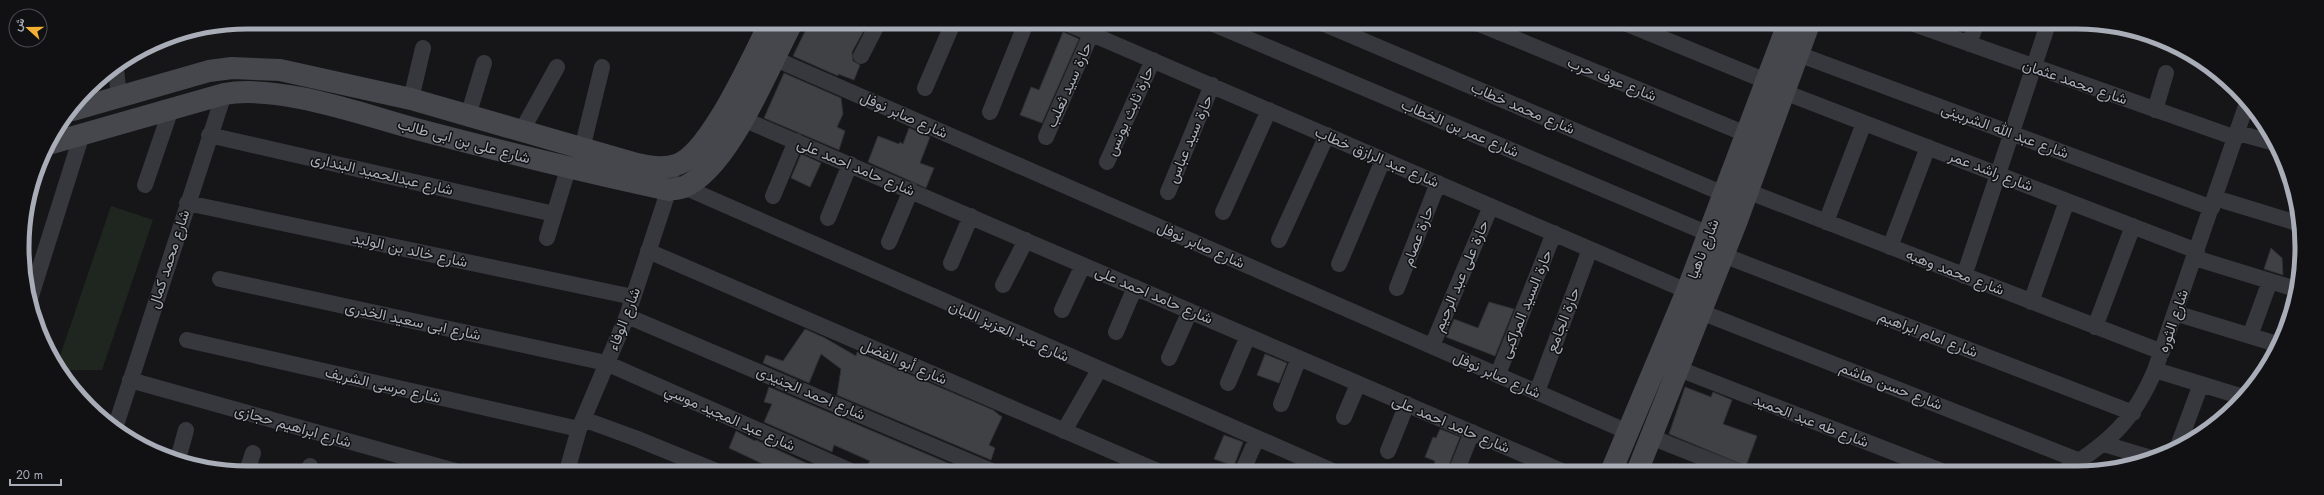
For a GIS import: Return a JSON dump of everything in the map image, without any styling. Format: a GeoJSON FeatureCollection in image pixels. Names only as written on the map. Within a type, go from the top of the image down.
{"type":"FeatureCollection","features":[{"type":"Feature","properties":{"kind":"street"},"geometry":{"type":"LineString","coordinates":[[677,165],[692,155],[709,137],[766,29]]}},
{"type":"Feature","properties":{"kind":"street"},"geometry":{"type":"LineString","coordinates":[[676,189],[705,172],[719,158],[743,119],[789,29]]}},
{"type":"Feature","properties":{"kind":"street"},"geometry":{"type":"LineString","coordinates":[[861,56],[875,29]]}},
{"type":"Feature","properties":{"kind":"street"},"geometry":{"type":"LineString","coordinates":[[925,88],[950,29]]}},
{"type":"Feature","properties":{"kind":"street"},"geometry":{"type":"LineString","coordinates":[[990,112],[1024,29]]}},
{"type":"Feature","properties":{"kind":"street","name":"شارع عبد الرازق خطاب"},"geometry":{"type":"LineString","coordinates":[[1080,29],[1688,291]]}},
{"type":"Feature","properties":{"kind":"street","name":"شارع عمر بن الخطاب"},"geometry":{"type":"LineString","coordinates":[[1225,29],[1709,234]]}},
{"type":"Feature","properties":{"kind":"street","name":"شارع محمد خطاب"},"geometry":{"type":"LineString","coordinates":[[1336,29],[1724,194]]}},
{"type":"Feature","properties":{"kind":"street","name":"شارع عوف حرب"},"geometry":{"type":"LineString","coordinates":[[1492,29],[1746,134]]}},
{"type":"Feature","properties":{"kind":"street","name":"شارع راشد عمر"},"geometry":{"type":"LineString","coordinates":[[1639,29],[1864,123],[2133,226],[2196,254],[2291,288]]}},
{"type":"Feature","properties":{"kind":"street","name":"شارع ناهيا"},"geometry":{"type":"LineString","coordinates":[[1639,466],[1748,192],[1792,29]]}},
{"type":"Feature","properties":{"kind":"street","name":"شارع ناهيا"},"geometry":{"type":"LineString","coordinates":[[1614,466],[1688,291],[1746,134],[1775,87],[1798,54],[1794,29]]}},
{"type":"Feature","properties":{"kind":"street","name":"شارع محمد عثمان"},"geometry":{"type":"LineString","coordinates":[[1928,29],[2155,110],[2237,135],[2268,141]]}},
{"type":"Feature","properties":{"kind":"street"},"geometry":{"type":"LineString","coordinates":[[1969,44],[1974,29]]}},
{"type":"Feature","properties":{"kind":"street"},"geometry":{"type":"LineString","coordinates":[[1964,276],[2046,29]]}},
{"type":"Feature","properties":{"kind":"street","name":"حارة سيد ثعلب"},"geometry":{"type":"LineString","coordinates":[[1046,137],[1091,34]]}},
{"type":"Feature","properties":{"kind":"street"},"geometry":{"type":"LineString","coordinates":[[411,99],[423,48]]}},
{"type":"Feature","properties":{"kind":"street","name":"شارع عبد الله الشربينى"},"geometry":{"type":"LineString","coordinates":[[1798,54],[2011,133],[2214,203],[2293,222]]}},
{"type":"Feature","properties":{"kind":"street","name":"شارع صابر نوفل"},"geometry":{"type":"LineString","coordinates":[[773,58],[1628,432]]}},
{"type":"Feature","properties":{"kind":"street","name":"حارة ثابث يونس"},"geometry":{"type":"LineString","coordinates":[[1107,162],[1152,60]]}},
{"type":"Feature","properties":{"kind":"street"},"geometry":{"type":"LineString","coordinates":[[468,116],[484,63]]}},
{"type":"Feature","properties":{"kind":"street"},"geometry":{"type":"LineString","coordinates":[[521,132],[557,67]]}},
{"type":"Feature","properties":{"kind":"street"},"geometry":{"type":"LineString","coordinates":[[582,149],[602,67]]}},
{"type":"Feature","properties":{"kind":"street","name":"شارع على بن ابى طالب"},"geometry":{"type":"LineString","coordinates":[[78,109],[208,71],[256,68],[280,70],[411,99],[521,132],[650,167],[677,165]]}},
{"type":"Feature","properties":{"kind":"street"},"geometry":{"type":"LineString","coordinates":[[116,72],[119,97]]}},
{"type":"Feature","properties":{"kind":"street"},"geometry":{"type":"LineString","coordinates":[[2155,110],[2166,73]]}},
{"type":"Feature","properties":{"kind":"street","name":"حارة سيد عباس"},"geometry":{"type":"LineString","coordinates":[[1168,192],[1212,86]]}},
{"type":"Feature","properties":{"kind":"street","name":"شارع على بن ابى طالب"},"geometry":{"type":"LineString","coordinates":[[56,142],[224,94],[242,91],[280,95],[568,169],[676,189]]}},
{"type":"Feature","properties":{"kind":"street","name":"شارع محمد كمال"},"geometry":{"type":"LineString","coordinates":[[117,423],[209,135],[224,94]]}},
{"type":"Feature","properties":{"kind":"street","name":"شارع الثوره"},"geometry":{"type":"LineString","coordinates":[[2072,466],[2104,444],[2133,413],[2146,392],[2156,370],[2245,108]]}},
{"type":"Feature","properties":{"kind":"street"},"geometry":{"type":"LineString","coordinates":[[145,185],[171,109]]}},
{"type":"Feature","properties":{"kind":"street"},"geometry":{"type":"LineString","coordinates":[[1223,212],[1269,110]]}},
{"type":"Feature","properties":{"kind":"street","name":"شارع حامد احمد على"},"geometry":{"type":"LineString","coordinates":[[743,119],[1472,432],[1538,466]]}},
{"type":"Feature","properties":{"kind":"street"},"geometry":{"type":"LineString","coordinates":[[1826,222],[1864,123]]}},
{"type":"Feature","properties":{"kind":"street"},"geometry":{"type":"LineString","coordinates":[[33,290],[82,134]]}},
{"type":"Feature","properties":{"kind":"street","name":"شارع عبدالحميد البندارى"},"geometry":{"type":"LineString","coordinates":[[209,135],[554,214]]}},
{"type":"Feature","properties":{"kind":"street"},"geometry":{"type":"LineString","coordinates":[[1279,240],[1327,135]]}},
{"type":"Feature","properties":{"kind":"street"},"geometry":{"type":"LineString","coordinates":[[772,196],[796,141]]}},
{"type":"Feature","properties":{"kind":"street"},"geometry":{"type":"LineString","coordinates":[[1890,247],[1928,147]]}},
{"type":"Feature","properties":{"kind":"street"},"geometry":{"type":"LineString","coordinates":[[1339,264],[1383,160]]}},
{"type":"Feature","properties":{"kind":"street"},"geometry":{"type":"LineString","coordinates":[[828,218],[850,164]]}},
{"type":"Feature","properties":{"kind":"street","name":"شارع الوفاء"},"geometry":{"type":"LineString","coordinates":[[568,466],[581,424],[627,316],[648,251],[676,189],[677,165]]}},
{"type":"Feature","properties":{"kind":"street"},"geometry":{"type":"LineString","coordinates":[[547,238],[568,169]]}},
{"type":"Feature","properties":{"kind":"street","name":"حارة عصام"},"geometry":{"type":"LineString","coordinates":[[1397,288],[1438,184]]}},
{"type":"Feature","properties":{"kind":"street","name":"شارع عبد العزيز اللبان"},"geometry":{"type":"LineString","coordinates":[[676,189],[1321,466]]}},
{"type":"Feature","properties":{"kind":"street"},"geometry":{"type":"LineString","coordinates":[[889,242],[911,190]]}},
{"type":"Feature","properties":{"kind":"street","name":"شارع محمد وهبه"},"geometry":{"type":"LineString","coordinates":[[1748,192],[2162,352]]}},
{"type":"Feature","properties":{"kind":"street"},"geometry":{"type":"LineString","coordinates":[[2031,302],[2067,201]]}},
{"type":"Feature","properties":{"kind":"street","name":"شارع خالد بن الوليد"},"geometry":{"type":"LineString","coordinates":[[187,203],[633,297]]}},
{"type":"Feature","properties":{"kind":"street","name":"حارة على عبد الرحيم"},"geometry":{"type":"LineString","coordinates":[[1432,346],[1491,206]]}},
{"type":"Feature","properties":{"kind":"street"},"geometry":{"type":"LineString","coordinates":[[950,263],[971,216]]}},
{"type":"Feature","properties":{"kind":"street"},"geometry":{"type":"LineString","coordinates":[[2095,327],[2133,226]]}},
{"type":"Feature","properties":{"kind":"street","name":"حارة السيد المراكبى"},"geometry":{"type":"LineString","coordinates":[[1498,374],[1554,233]]}},
{"type":"Feature","properties":{"kind":"street"},"geometry":{"type":"LineString","coordinates":[[1003,286],[1026,240]]}},
{"type":"Feature","properties":{"kind":"street","name":"حارة الجامع"},"geometry":{"type":"LineString","coordinates":[[1536,392],[1590,249]]}},
{"type":"Feature","properties":{"kind":"street","name":"شارع أبو الفضل"},"geometry":{"type":"LineString","coordinates":[[648,251],[1146,466]]}},
{"type":"Feature","properties":{"kind":"street","name":"شارع امام ابراهيم"},"geometry":{"type":"LineString","coordinates":[[1724,255],[2133,413]]}},
{"type":"Feature","properties":{"kind":"street"},"geometry":{"type":"LineString","coordinates":[[1062,310],[1083,265]]}},
{"type":"Feature","properties":{"kind":"street","name":"شارع ابى سعيد الخدرى"},"geometry":{"type":"LineString","coordinates":[[220,279],[606,363]]}},
{"type":"Feature","properties":{"kind":"street"},"geometry":{"type":"LineString","coordinates":[[2250,336],[2270,281]]}},
{"type":"Feature","properties":{"kind":"street"},"geometry":{"type":"LineString","coordinates":[[1116,332],[1135,287]]}},
{"type":"Feature","properties":{"kind":"street"},"geometry":{"type":"LineString","coordinates":[[1169,358],[1190,311]]}},
{"type":"Feature","properties":{"kind":"street","name":"شارع حسن هاشم"},"geometry":{"type":"LineString","coordinates":[[1701,312],[2080,461]]}},
{"type":"Feature","properties":{"kind":"street"},"geometry":{"type":"LineString","coordinates":[[2175,313],[2273,342]]}},
{"type":"Feature","properties":{"kind":"street","name":"شارع احمد الجنيدى"},"geometry":{"type":"LineString","coordinates":[[627,316],[980,466]]}},
{"type":"Feature","properties":{"kind":"street"},"geometry":{"type":"LineString","coordinates":[[1228,383],[1248,336]]}},
{"type":"Feature","properties":{"kind":"street","name":"شارع مرسى الشريف"},"geometry":{"type":"LineString","coordinates":[[187,340],[581,424],[635,438],[702,466]]}},
{"type":"Feature","properties":{"kind":"street"},"geometry":{"type":"LineString","coordinates":[[1281,404],[1299,358]]}},
{"type":"Feature","properties":{"kind":"street","name":"شارع عبد المجيد موسي"},"geometry":{"type":"LineString","coordinates":[[606,363],[839,466]]}},
{"type":"Feature","properties":{"kind":"street","name":"شارع طه عبد الحميد"},"geometry":{"type":"LineString","coordinates":[[1679,369],[1929,466]]}},
{"type":"Feature","properties":{"kind":"street"},"geometry":{"type":"LineString","coordinates":[[1064,431],[1099,370]]}},
{"type":"Feature","properties":{"kind":"street"},"geometry":{"type":"LineString","coordinates":[[2156,370],[2238,395]]}},
{"type":"Feature","properties":{"kind":"street","name":"شارع ابراهيم حجازى"},"geometry":{"type":"LineString","coordinates":[[130,380],[437,466]]}},
{"type":"Feature","properties":{"kind":"street"},"geometry":{"type":"LineString","coordinates":[[1344,417],[1358,384]]}},
{"type":"Feature","properties":{"kind":"street"},"geometry":{"type":"LineString","coordinates":[[2180,440],[2201,384]]}},
{"type":"Feature","properties":{"kind":"street"},"geometry":{"type":"LineString","coordinates":[[1388,451],[1407,404]]}},
{"type":"Feature","properties":{"kind":"street"},"geometry":{"type":"LineString","coordinates":[[179,455],[186,430]]}},
{"type":"Feature","properties":{"kind":"street"},"geometry":{"type":"LineString","coordinates":[[1458,466],[1472,432]]}},
{"type":"Feature","properties":{"kind":"street"},"geometry":{"type":"LineString","coordinates":[[1651,437],[1724,466]]}},
{"type":"Feature","properties":{"kind":"street"},"geometry":{"type":"LineString","coordinates":[[1245,466],[1257,438]]}},
{"type":"Feature","properties":{"kind":"street"},"geometry":{"type":"LineString","coordinates":[[2104,444],[2143,455]]}},
{"type":"Feature","properties":{"kind":"street"},"geometry":{"type":"LineString","coordinates":[[249,466],[253,453]]}},
{"type":"Feature","properties":{"kind":"shaded area"},"geometry":{"type":"Polygon","coordinates":[[[111,206],[153,220],[102,370],[67,370],[59,359],[111,206]]]}},
{"type":"Feature","properties":{"kind":"building"},"geometry":{"type":"Polygon","coordinates":[[[806,29],[865,29],[852,52],[853,61],[860,65],[854,80],[838,74],[838,76],[793,56],[806,29]]]}},
{"type":"Feature","properties":{"kind":"building"},"geometry":{"type":"Polygon","coordinates":[[[1063,32],[1079,39],[1042,123],[1020,115],[1031,87],[1039,90],[1063,32]]]}},
{"type":"Feature","properties":{"kind":"building"},"geometry":{"type":"Polygon","coordinates":[[[784,73],[841,98],[843,114],[837,127],[845,131],[839,150],[764,118],[784,73]]]}},
{"type":"Feature","properties":{"kind":"building"},"geometry":{"type":"Polygon","coordinates":[[[909,128],[930,137],[920,163],[934,168],[926,188],[868,162],[878,136],[899,144],[900,142],[903,144],[909,128]]]}},
{"type":"Feature","properties":{"kind":"building"},"geometry":{"type":"Polygon","coordinates":[[[801,154],[821,163],[810,187],[791,178],[801,154]]]}},
{"type":"Feature","properties":{"kind":"building"},"geometry":{"type":"Polygon","coordinates":[[[2271,248],[2282,258],[2283,275],[2264,269],[2271,248]]]}},
{"type":"Feature","properties":{"kind":"building"},"geometry":{"type":"Polygon","coordinates":[[[1489,302],[1514,309],[1495,356],[1446,337],[1454,319],[1478,328],[1489,302]]]}},
{"type":"Feature","properties":{"kind":"building"},"geometry":{"type":"Polygon","coordinates":[[[805,329],[825,338],[856,356],[857,352],[993,410],[1002,417],[989,445],[995,448],[991,460],[837,395],[841,369],[821,354],[809,383],[763,363],[766,355],[783,361],[805,329]]]}},
{"type":"Feature","properties":{"kind":"building"},"geometry":{"type":"Polygon","coordinates":[[[1265,354],[1287,363],[1279,383],[1257,375],[1265,354]]]}},
{"type":"Feature","properties":{"kind":"building"},"geometry":{"type":"Polygon","coordinates":[[[769,387],[955,466],[866,466],[870,461],[834,445],[832,452],[764,422],[772,404],[764,402],[769,387]]]}},
{"type":"Feature","properties":{"kind":"building"},"geometry":{"type":"Polygon","coordinates":[[[1685,387],[1711,397],[1713,392],[1732,400],[1723,424],[1757,436],[1746,466],[1669,434],[1685,387]]]}},
{"type":"Feature","properties":{"kind":"building"},"geometry":{"type":"Polygon","coordinates":[[[1440,429],[1460,437],[1449,466],[1437,466],[1434,465],[1435,461],[1425,457],[1433,437],[1436,438],[1440,429]]]}},
{"type":"Feature","properties":{"kind":"building"},"geometry":{"type":"Polygon","coordinates":[[[736,431],[755,441],[756,440],[813,466],[762,466],[763,464],[729,448],[736,431]]]}},
{"type":"Feature","properties":{"kind":"building"},"geometry":{"type":"Polygon","coordinates":[[[1224,435],[1243,442],[1234,466],[1214,459],[1224,435]]]}}]}
